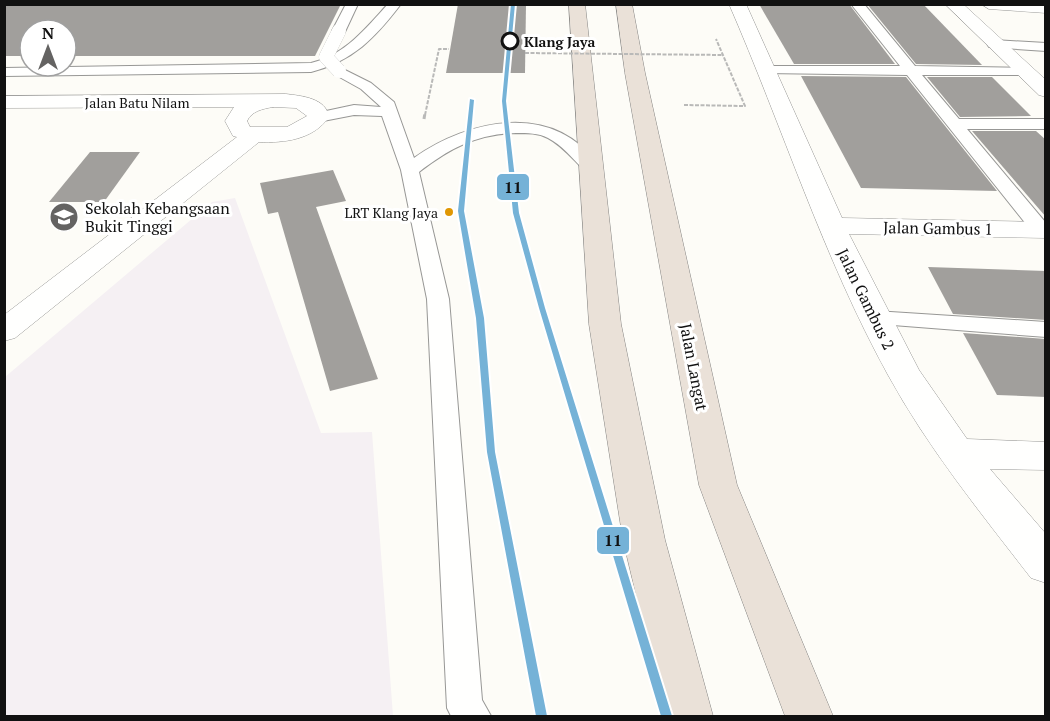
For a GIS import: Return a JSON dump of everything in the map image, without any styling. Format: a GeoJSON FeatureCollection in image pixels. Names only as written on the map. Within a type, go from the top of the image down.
{"type":"FeatureCollection","features":[{"type":"Feature","properties":{"kind":"highway"},"geometry":{"type":"LineString","coordinates":[[577,4],[589,165],[605,324],[644,540],[689,717]]}},
{"type":"Feature","properties":{"kind":"highway","name":"Jalan Langat"},"geometry":{"type":"LineString","coordinates":[[624,4],[635,73],[718,485],[809,717]]}},
{"type":"Feature","properties":{"kind":"street","name":"Jalan Gambus 2"},"geometry":{"type":"LineString","coordinates":[[737,4],[769,70],[831,226],[905,376],[955,453],[1046,565]]}},
{"type":"Feature","properties":{"kind":"street"},"geometry":{"type":"LineString","coordinates":[[953,4],[1046,91]]}},
{"type":"Feature","properties":{"kind":"street"},"geometry":{"type":"LineString","coordinates":[[988,4],[1046,8]]}},
{"type":"Feature","properties":{"kind":"street"},"geometry":{"type":"LineString","coordinates":[[4,331],[234,153],[244,128],[243,111],[269,101]]}},
{"type":"Feature","properties":{"kind":"street","name":"Jalan Batu Nilam"},"geometry":{"type":"LineString","coordinates":[[4,102],[300,101],[317,110],[318,117],[301,130],[268,136],[244,128],[4,120]]}},
{"type":"Feature","properties":{"kind":"street","name":"Jalan Gambus 1"},"geometry":{"type":"LineString","coordinates":[[831,226],[1043,230]]}},
{"type":"Feature","properties":{"kind":"street"},"geometry":{"type":"LineString","coordinates":[[955,453],[1046,456]]}},
{"type":"Feature","properties":{"kind":"lane"},"geometry":{"type":"LineString","coordinates":[[352,4],[326,57],[339,71],[366,86],[389,105],[389,113],[410,170],[438,299],[465,708],[473,717]]}},
{"type":"Feature","properties":{"kind":"lane"},"geometry":{"type":"LineString","coordinates":[[4,72],[291,69],[322,66],[340,60],[356,49],[395,4]]}},
{"type":"Feature","properties":{"kind":"lane"},"geometry":{"type":"LineString","coordinates":[[857,4],[953,124],[1043,230]]}},
{"type":"Feature","properties":{"kind":"lane"},"geometry":{"type":"LineString","coordinates":[[994,44],[1046,47]]}},
{"type":"Feature","properties":{"kind":"lane"},"geometry":{"type":"LineString","coordinates":[[769,70],[1023,71]]}},
{"type":"Feature","properties":{"kind":"lane"},"geometry":{"type":"LineString","coordinates":[[318,117],[355,109],[372,109],[389,113]]}},
{"type":"Feature","properties":{"kind":"lane"},"geometry":{"type":"LineString","coordinates":[[953,124],[1046,124]]}},
{"type":"Feature","properties":{"kind":"lane"},"geometry":{"type":"LineString","coordinates":[[410,170],[441,147],[470,132],[505,128],[546,130],[562,139],[589,165]]}},
{"type":"Feature","properties":{"kind":"lane"},"geometry":{"type":"LineString","coordinates":[[875,318],[1046,330]]}},
{"type":"Feature","properties":{"kind":"lane"},"geometry":{"type":"LineString","coordinates":[[665,717],[681,682]]}},
{"type":"Feature","properties":{"kind":"path"},"geometry":{"type":"LineString","coordinates":[[684,105],[745,106],[716,39]]}},
{"type":"Feature","properties":{"kind":"path"},"geometry":{"type":"LineString","coordinates":[[424,119],[439,49],[449,49]]}},
{"type":"Feature","properties":{"kind":"path"},"geometry":{"type":"LineString","coordinates":[[525,53],[723,55]]}},
{"type":"Feature","properties":{"kind":"shaded area"},"geometry":{"type":"Polygon","coordinates":[[[235,198],[321,433],[372,432],[393,716],[5,716],[5,377],[212,202],[235,198]]]}},
{"type":"Feature","properties":{"kind":"building"},"geometry":{"type":"Polygon","coordinates":[[[4,4],[341,4],[315,56],[78,56],[78,18],[18,18],[18,56],[4,56],[4,4]]]}},
{"type":"Feature","properties":{"kind":"building","name":"Klang Jaya"},"geometry":{"type":"Polygon","coordinates":[[[458,4],[526,4],[525,73],[446,73],[458,4]]]}},
{"type":"Feature","properties":{"kind":"building"},"geometry":{"type":"Polygon","coordinates":[[[759,4],[849,4],[895,64],[794,64],[759,4]]]}},
{"type":"Feature","properties":{"kind":"building"},"geometry":{"type":"Polygon","coordinates":[[[867,4],[923,4],[982,65],[916,64],[867,4]]]}},
{"type":"Feature","properties":{"kind":"building"},"geometry":{"type":"Polygon","coordinates":[[[801,76],[906,77],[997,191],[861,188],[801,76]]]}},
{"type":"Feature","properties":{"kind":"building"},"geometry":{"type":"Polygon","coordinates":[[[927,77],[992,77],[1031,116],[960,117],[927,77]]]}},
{"type":"Feature","properties":{"kind":"building"},"geometry":{"type":"Polygon","coordinates":[[[972,131],[1036,131],[1046,140],[1046,217],[972,131]]]}},
{"type":"Feature","properties":{"kind":"building"},"geometry":{"type":"Polygon","coordinates":[[[90,152],[140,152],[104,202],[49,202],[90,152]]]}},
{"type":"Feature","properties":{"kind":"building"},"geometry":{"type":"Polygon","coordinates":[[[333,170],[346,201],[316,207],[378,379],[330,391],[278,212],[268,214],[260,183],[333,170]]]}},
{"type":"Feature","properties":{"kind":"building"},"geometry":{"type":"Polygon","coordinates":[[[928,267],[1046,271],[1046,320],[953,314],[928,267]]]}},
{"type":"Feature","properties":{"kind":"building"},"geometry":{"type":"Polygon","coordinates":[[[963,333],[1046,339],[1046,397],[997,395],[963,333]]]}},
{"type":"Feature","properties":{"kind":"transit line","name":"11"},"geometry":{"type":"LineString","coordinates":[[513,4],[504,101],[516,213],[542,308],[667,716]]}},
{"type":"Feature","properties":{"kind":"transit line","name":"11"},"geometry":{"type":"LineString","coordinates":[[472,100],[461,211],[480,318],[491,452],[542,716]]}},
{"type":"Feature","properties":{"kind":"place","name":"Klang Jaya"},"geometry":{"type":"Point","coordinates":[510,41]}},
{"type":"Feature","properties":{"kind":"place","name":"LRT Klang Jaya"},"geometry":{"type":"Point","coordinates":[449,212]}},
{"type":"Feature","properties":{"kind":"place","name":"Sekolah Kebangsaan Bukit Tinggi"},"geometry":{"type":"Point","coordinates":[64,217]}}]}
